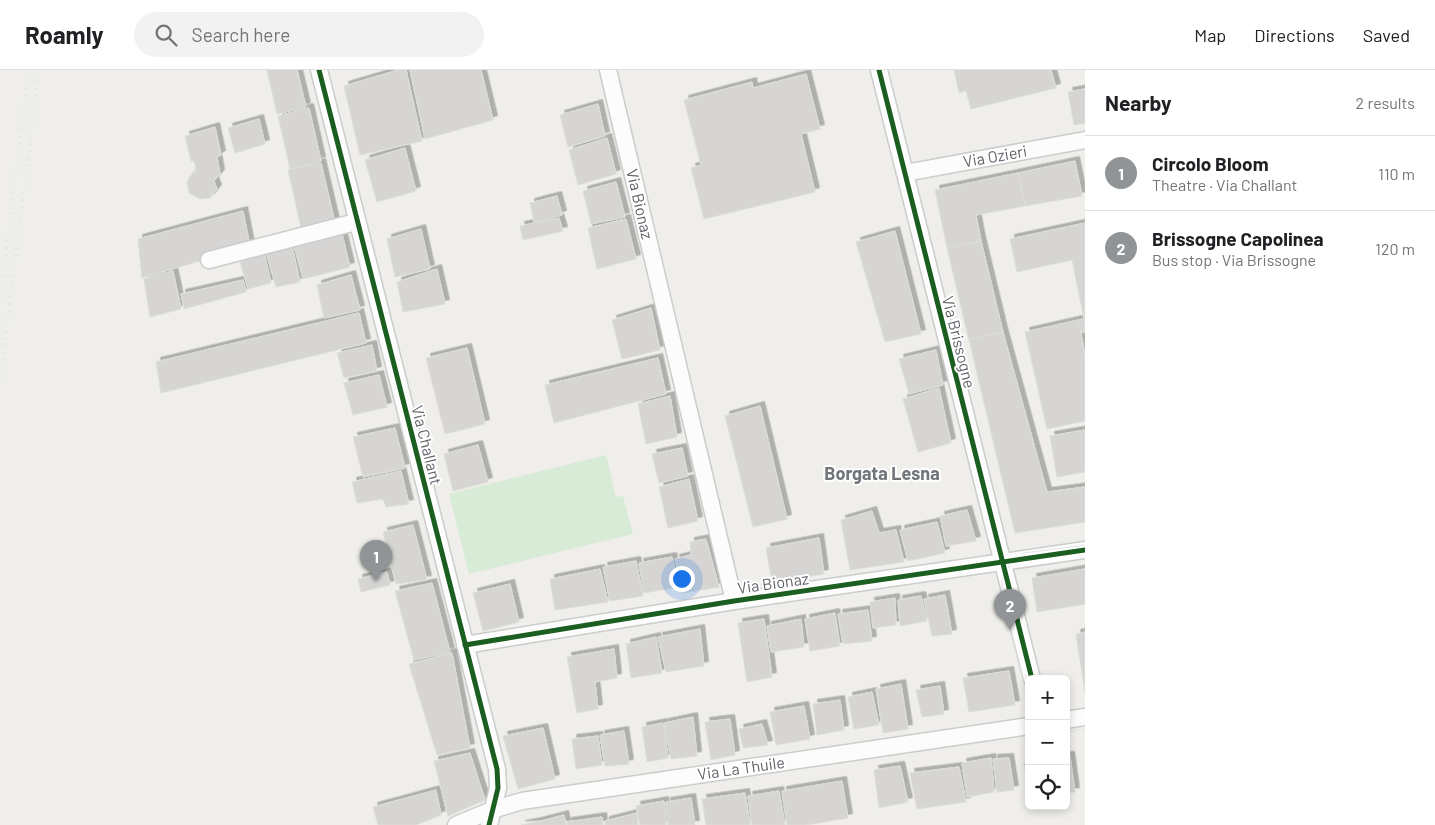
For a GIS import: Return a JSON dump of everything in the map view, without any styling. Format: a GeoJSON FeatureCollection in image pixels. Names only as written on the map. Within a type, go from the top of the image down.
{"type":"FeatureCollection","features":[{"type":"Feature","properties":{"kind":"street","name":"Via Challant"},"geometry":{"type":"LineString","coordinates":[[321,70],[356,222],[497,769],[498,788],[490,817]]}},
{"type":"Feature","properties":{"kind":"street","name":"Via Bionaz"},"geometry":{"type":"LineString","coordinates":[[608,70],[734,601]]}},
{"type":"Feature","properties":{"kind":"street","name":"Via Brissogne"},"geometry":{"type":"LineString","coordinates":[[878,70],[1031,675]]}},
{"type":"Feature","properties":{"kind":"street","name":"Via Ozieri"},"geometry":{"type":"LineString","coordinates":[[905,172],[1085,140]]}},
{"type":"Feature","properties":{"kind":"street"},"geometry":{"type":"LineString","coordinates":[[209,260],[356,222]]}},
{"type":"Feature","properties":{"kind":"street","name":"Via Bionaz"},"geometry":{"type":"LineString","coordinates":[[465,645],[734,601],[1085,550]]}},
{"type":"Feature","properties":{"kind":"street"},"geometry":{"type":"LineString","coordinates":[[1070,719],[1085,717]]}},
{"type":"Feature","properties":{"kind":"street","name":"Via La Thuile"},"geometry":{"type":"LineString","coordinates":[[456,825],[490,817],[522,801],[1025,727]]}},
{"type":"Feature","properties":{"kind":"green space"},"geometry":{"type":"Polygon","coordinates":[[[606,455],[616,497],[623,496],[633,534],[469,574],[449,494],[606,455]]]}},
{"type":"Feature","properties":{"kind":"building"},"geometry":{"type":"Polygon","coordinates":[[[267,70],[297,70],[306,107],[277,114],[267,70]]]}},
{"type":"Feature","properties":{"kind":"building"},"geometry":{"type":"Polygon","coordinates":[[[398,70],[406,70],[422,141],[360,155],[344,86],[398,70]]]}},
{"type":"Feature","properties":{"kind":"building"},"geometry":{"type":"Polygon","coordinates":[[[410,70],[481,70],[493,120],[425,139],[410,70]]]}},
{"type":"Feature","properties":{"kind":"building"},"geometry":{"type":"Polygon","coordinates":[[[954,70],[1051,70],[1056,88],[971,109],[966,91],[959,93],[954,70]]]}},
{"type":"Feature","properties":{"kind":"building"},"geometry":{"type":"Polygon","coordinates":[[[806,74],[820,129],[801,134],[815,192],[704,219],[691,168],[701,165],[684,100],[752,82],[753,88],[806,74]]]}},
{"type":"Feature","properties":{"kind":"building"},"geometry":{"type":"Polygon","coordinates":[[[1085,89],[1085,123],[1074,125],[1068,92],[1085,89]]]}},
{"type":"Feature","properties":{"kind":"building"},"geometry":{"type":"Polygon","coordinates":[[[598,104],[605,136],[568,147],[560,115],[598,104]]]}},
{"type":"Feature","properties":{"kind":"building"},"geometry":{"type":"Polygon","coordinates":[[[309,108],[321,161],[290,169],[278,116],[309,108]]]}},
{"type":"Feature","properties":{"kind":"building"},"geometry":{"type":"Polygon","coordinates":[[[259,119],[265,144],[235,153],[228,128],[259,119]]]}},
{"type":"Feature","properties":{"kind":"building"},"geometry":{"type":"Polygon","coordinates":[[[215,127],[221,155],[217,157],[220,174],[214,181],[217,189],[210,198],[200,199],[189,193],[187,182],[193,172],[197,172],[194,161],[191,161],[185,136],[215,127]]]}},
{"type":"Feature","properties":{"kind":"building"},"geometry":{"type":"Polygon","coordinates":[[[607,138],[616,174],[578,185],[569,150],[607,138]]]}},
{"type":"Feature","properties":{"kind":"building"},"geometry":{"type":"Polygon","coordinates":[[[405,148],[416,191],[377,202],[365,160],[405,148]]]}},
{"type":"Feature","properties":{"kind":"building"},"geometry":{"type":"Polygon","coordinates":[[[1075,161],[1082,196],[1025,206],[1018,173],[1075,161]]]}},
{"type":"Feature","properties":{"kind":"building"},"geometry":{"type":"Polygon","coordinates":[[[321,163],[335,223],[302,232],[288,170],[321,163]]]}},
{"type":"Feature","properties":{"kind":"building"},"geometry":{"type":"Polygon","coordinates":[[[1018,173],[1025,206],[976,215],[981,241],[947,248],[935,190],[1018,173]]]}},
{"type":"Feature","properties":{"kind":"building"},"geometry":{"type":"Polygon","coordinates":[[[616,182],[625,217],[591,224],[583,191],[616,182]]]}},
{"type":"Feature","properties":{"kind":"building"},"geometry":{"type":"Polygon","coordinates":[[[557,196],[562,215],[534,222],[530,203],[557,196]]]}},
{"type":"Feature","properties":{"kind":"building"},"geometry":{"type":"Polygon","coordinates":[[[243,211],[250,246],[142,278],[138,239],[243,211]]]}},
{"type":"Feature","properties":{"kind":"building"},"geometry":{"type":"Polygon","coordinates":[[[559,218],[563,231],[523,240],[520,226],[559,218]]]}},
{"type":"Feature","properties":{"kind":"building"},"geometry":{"type":"Polygon","coordinates":[[[626,219],[636,259],[597,269],[588,228],[626,219]]]}},
{"type":"Feature","properties":{"kind":"building"},"geometry":{"type":"Polygon","coordinates":[[[1085,223],[1084,319],[1072,260],[1017,272],[1010,239],[1085,223]]]}},
{"type":"Feature","properties":{"kind":"building"},"geometry":{"type":"Polygon","coordinates":[[[421,229],[430,269],[395,277],[387,239],[421,229]]]}},
{"type":"Feature","properties":{"kind":"building"},"geometry":{"type":"Polygon","coordinates":[[[895,231],[921,334],[885,342],[856,242],[895,231]]]}},
{"type":"Feature","properties":{"kind":"building"},"geometry":{"type":"Polygon","coordinates":[[[342,234],[350,267],[303,279],[294,245],[342,234]]]}},
{"type":"Feature","properties":{"kind":"building"},"geometry":{"type":"Polygon","coordinates":[[[981,241],[1003,332],[969,340],[947,248],[981,241]]]}},
{"type":"Feature","properties":{"kind":"building"},"geometry":{"type":"Polygon","coordinates":[[[292,246],[300,282],[276,287],[266,252],[292,246]]]}},
{"type":"Feature","properties":{"kind":"building"},"geometry":{"type":"Polygon","coordinates":[[[264,253],[271,283],[248,289],[239,258],[264,253]]]}},
{"type":"Feature","properties":{"kind":"building"},"geometry":{"type":"Polygon","coordinates":[[[437,269],[445,304],[403,312],[397,282],[437,269]]]}},
{"type":"Feature","properties":{"kind":"building"},"geometry":{"type":"Polygon","coordinates":[[[173,271],[181,309],[150,317],[144,279],[173,271]]]}},
{"type":"Feature","properties":{"kind":"building"},"geometry":{"type":"Polygon","coordinates":[[[351,275],[360,310],[324,318],[317,285],[351,275]]]}},
{"type":"Feature","properties":{"kind":"building"},"geometry":{"type":"Polygon","coordinates":[[[243,280],[246,292],[184,309],[181,294],[243,280]]]}},
{"type":"Feature","properties":{"kind":"building"},"geometry":{"type":"Polygon","coordinates":[[[651,308],[660,350],[622,359],[612,320],[651,308]]]}},
{"type":"Feature","properties":{"kind":"building"},"geometry":{"type":"Polygon","coordinates":[[[359,313],[366,343],[161,393],[156,362],[359,313]]]}},
{"type":"Feature","properties":{"kind":"building"},"geometry":{"type":"Polygon","coordinates":[[[1084,319],[1085,332],[1080,333],[1078,320],[1084,319]]]}},
{"type":"Feature","properties":{"kind":"building"},"geometry":{"type":"Polygon","coordinates":[[[1078,320],[1085,354],[1085,421],[1047,429],[1025,332],[1078,320]]]}},
{"type":"Feature","properties":{"kind":"building"},"geometry":{"type":"Polygon","coordinates":[[[1003,332],[1047,492],[1085,487],[1085,522],[1015,533],[969,340],[1003,332]]]}},
{"type":"Feature","properties":{"kind":"building"},"geometry":{"type":"Polygon","coordinates":[[[372,345],[377,371],[344,378],[337,353],[372,345]]]}},
{"type":"Feature","properties":{"kind":"building"},"geometry":{"type":"Polygon","coordinates":[[[467,348],[485,424],[445,434],[426,358],[467,348]]]}},
{"type":"Feature","properties":{"kind":"building"},"geometry":{"type":"Polygon","coordinates":[[[936,350],[943,385],[909,394],[899,359],[936,350]]]}},
{"type":"Feature","properties":{"kind":"building"},"geometry":{"type":"Polygon","coordinates":[[[658,358],[666,394],[554,423],[545,385],[658,358]]]}},
{"type":"Feature","properties":{"kind":"building"},"geometry":{"type":"Polygon","coordinates":[[[379,375],[387,407],[353,415],[344,383],[379,375]]]}},
{"type":"Feature","properties":{"kind":"building"},"geometry":{"type":"Polygon","coordinates":[[[939,388],[951,443],[918,452],[903,399],[939,388]]]}},
{"type":"Feature","properties":{"kind":"building"},"geometry":{"type":"Polygon","coordinates":[[[670,396],[677,437],[646,444],[638,404],[670,396]]]}},
{"type":"Feature","properties":{"kind":"building"},"geometry":{"type":"Polygon","coordinates":[[[760,406],[787,519],[753,527],[725,416],[760,406]]]}},
{"type":"Feature","properties":{"kind":"building"},"geometry":{"type":"Polygon","coordinates":[[[395,428],[405,468],[363,477],[353,437],[395,428]]]}},
{"type":"Feature","properties":{"kind":"building"},"geometry":{"type":"Polygon","coordinates":[[[1085,430],[1085,472],[1057,477],[1050,436],[1085,430]]]}},
{"type":"Feature","properties":{"kind":"building"},"geometry":{"type":"Polygon","coordinates":[[[478,445],[488,482],[453,491],[444,454],[478,445]]]}},
{"type":"Feature","properties":{"kind":"building"},"geometry":{"type":"Polygon","coordinates":[[[682,448],[688,476],[659,483],[652,454],[682,448]]]}},
{"type":"Feature","properties":{"kind":"building"},"geometry":{"type":"Polygon","coordinates":[[[401,471],[409,504],[386,507],[383,499],[357,503],[352,482],[401,471]]]}},
{"type":"Feature","properties":{"kind":"building"},"geometry":{"type":"Polygon","coordinates":[[[689,479],[698,521],[668,528],[659,487],[689,479]]]}},
{"type":"Feature","properties":{"kind":"building"},"geometry":{"type":"Polygon","coordinates":[[[967,510],[976,541],[946,546],[940,516],[967,510]]]}},
{"type":"Feature","properties":{"kind":"building"},"geometry":{"type":"Polygon","coordinates":[[[872,511],[879,533],[896,530],[904,562],[850,570],[841,520],[872,511]]]}},
{"type":"Feature","properties":{"kind":"building"},"geometry":{"type":"Polygon","coordinates":[[[937,522],[945,553],[908,561],[900,530],[937,522]]]}},
{"type":"Feature","properties":{"kind":"building"},"geometry":{"type":"Polygon","coordinates":[[[413,525],[427,580],[396,584],[383,532],[413,525]]]}},
{"type":"Feature","properties":{"kind":"building"},"geometry":{"type":"Polygon","coordinates":[[[819,538],[824,574],[772,582],[766,548],[819,538]]]}},
{"type":"Feature","properties":{"kind":"building"},"geometry":{"type":"Polygon","coordinates":[[[706,539],[719,587],[684,593],[675,559],[691,555],[690,542],[706,539]]]}},
{"type":"Feature","properties":{"kind":"building"},"geometry":{"type":"Polygon","coordinates":[[[672,557],[679,587],[644,593],[639,563],[672,557]]]}},
{"type":"Feature","properties":{"kind":"building"},"geometry":{"type":"Polygon","coordinates":[[[636,561],[643,596],[610,601],[603,567],[636,561]]]}},
{"type":"Feature","properties":{"kind":"building"},"geometry":{"type":"Polygon","coordinates":[[[600,569],[608,602],[555,610],[550,579],[600,569]]]}},
{"type":"Feature","properties":{"kind":"building"},"geometry":{"type":"Polygon","coordinates":[[[1085,569],[1085,604],[1037,612],[1032,578],[1085,569]]]}},
{"type":"Feature","properties":{"kind":"building"},"geometry":{"type":"Polygon","coordinates":[[[387,572],[390,585],[361,592],[358,579],[387,572]]]}},
{"type":"Feature","properties":{"kind":"building"},"geometry":{"type":"Polygon","coordinates":[[[432,583],[450,652],[414,660],[395,591],[432,583]]]}},
{"type":"Feature","properties":{"kind":"building"},"geometry":{"type":"Polygon","coordinates":[[[510,584],[519,622],[483,631],[473,593],[510,584]]]}},
{"type":"Feature","properties":{"kind":"building"},"geometry":{"type":"Polygon","coordinates":[[[945,595],[952,634],[932,636],[924,599],[945,595]]]}},
{"type":"Feature","properties":{"kind":"building"},"geometry":{"type":"Polygon","coordinates":[[[921,596],[927,621],[900,626],[898,600],[921,596]]]}},
{"type":"Feature","properties":{"kind":"building"},"geometry":{"type":"Polygon","coordinates":[[[895,598],[896,625],[873,628],[870,602],[895,598]]]}},
{"type":"Feature","properties":{"kind":"building"},"geometry":{"type":"Polygon","coordinates":[[[868,610],[872,641],[843,644],[838,614],[868,610]]]}},
{"type":"Feature","properties":{"kind":"building"},"geometry":{"type":"Polygon","coordinates":[[[835,613],[840,646],[810,651],[805,619],[835,613]]]}},
{"type":"Feature","properties":{"kind":"building"},"geometry":{"type":"Polygon","coordinates":[[[764,619],[772,677],[747,682],[738,623],[764,619]]]}},
{"type":"Feature","properties":{"kind":"building"},"geometry":{"type":"Polygon","coordinates":[[[801,619],[804,647],[771,652],[767,626],[801,619]]]}},
{"type":"Feature","properties":{"kind":"building"},"geometry":{"type":"Polygon","coordinates":[[[700,629],[704,666],[666,672],[658,637],[700,629]]]}},
{"type":"Feature","properties":{"kind":"building"},"geometry":{"type":"Polygon","coordinates":[[[1085,632],[1085,693],[1076,634],[1085,632]]]}},
{"type":"Feature","properties":{"kind":"building"},"geometry":{"type":"Polygon","coordinates":[[[656,637],[662,673],[631,678],[626,644],[656,637]]]}},
{"type":"Feature","properties":{"kind":"building"},"geometry":{"type":"Polygon","coordinates":[[[614,649],[617,678],[595,682],[598,709],[577,713],[567,657],[614,649]]]}},
{"type":"Feature","properties":{"kind":"building"},"geometry":{"type":"Polygon","coordinates":[[[452,653],[470,748],[437,755],[409,664],[452,653]]]}},
{"type":"Feature","properties":{"kind":"building"},"geometry":{"type":"Polygon","coordinates":[[[1009,671],[1015,705],[969,712],[963,678],[1009,671]]]}},
{"type":"Feature","properties":{"kind":"building"},"geometry":{"type":"Polygon","coordinates":[[[901,684],[908,729],[883,733],[876,689],[901,684]]]}},
{"type":"Feature","properties":{"kind":"building"},"geometry":{"type":"Polygon","coordinates":[[[940,686],[944,714],[922,717],[916,690],[940,686]]]}},
{"type":"Feature","properties":{"kind":"building"},"geometry":{"type":"Polygon","coordinates":[[[872,692],[879,725],[854,729],[848,697],[872,692]]]}},
{"type":"Feature","properties":{"kind":"building"},"geometry":{"type":"Polygon","coordinates":[[[840,700],[844,730],[817,735],[813,704],[840,700]]]}},
{"type":"Feature","properties":{"kind":"building"},"geometry":{"type":"Polygon","coordinates":[[[804,706],[810,739],[776,745],[770,712],[804,706]]]}},
{"type":"Feature","properties":{"kind":"building"},"geometry":{"type":"Polygon","coordinates":[[[693,717],[697,756],[671,759],[664,723],[693,717]]]}},
{"type":"Feature","properties":{"kind":"building"},"geometry":{"type":"Polygon","coordinates":[[[730,719],[735,755],[711,760],[705,722],[730,719]]]}},
{"type":"Feature","properties":{"kind":"building"},"geometry":{"type":"Polygon","coordinates":[[[663,723],[668,758],[647,762],[642,727],[663,723]]]}},
{"type":"Feature","properties":{"kind":"building"},"geometry":{"type":"Polygon","coordinates":[[[762,724],[768,745],[743,748],[739,729],[762,724]]]}},
{"type":"Feature","properties":{"kind":"building"},"geometry":{"type":"Polygon","coordinates":[[[543,728],[555,779],[518,789],[503,736],[543,728]]]}},
{"type":"Feature","properties":{"kind":"building"},"geometry":{"type":"Polygon","coordinates":[[[624,731],[629,764],[605,766],[600,735],[624,731]]]}},
{"type":"Feature","properties":{"kind":"building"},"geometry":{"type":"Polygon","coordinates":[[[598,736],[602,765],[576,769],[572,739],[598,736]]]}},
{"type":"Feature","properties":{"kind":"building"},"geometry":{"type":"Polygon","coordinates":[[[470,753],[485,800],[448,816],[434,761],[470,753]]]}},
{"type":"Feature","properties":{"kind":"building"},"geometry":{"type":"Polygon","coordinates":[[[1070,756],[1075,792],[1070,793],[1070,756]]]}},
{"type":"Feature","properties":{"kind":"building"},"geometry":{"type":"Polygon","coordinates":[[[991,758],[994,792],[967,797],[962,763],[991,758]]]}},
{"type":"Feature","properties":{"kind":"building"},"geometry":{"type":"Polygon","coordinates":[[[1009,758],[1014,790],[997,792],[993,759],[1009,758]]]}},
{"type":"Feature","properties":{"kind":"building"},"geometry":{"type":"Polygon","coordinates":[[[900,766],[908,802],[879,808],[874,770],[900,766]]]}},
{"type":"Feature","properties":{"kind":"building"},"geometry":{"type":"Polygon","coordinates":[[[959,767],[966,802],[917,809],[910,773],[959,767]]]}},
{"type":"Feature","properties":{"kind":"building"},"geometry":{"type":"Polygon","coordinates":[[[842,781],[848,818],[806,825],[787,825],[782,791],[842,781]]]}},
{"type":"Feature","properties":{"kind":"building"},"geometry":{"type":"Polygon","coordinates":[[[436,790],[441,815],[416,825],[378,825],[373,807],[436,790]]]}},
{"type":"Feature","properties":{"kind":"building"},"geometry":{"type":"Polygon","coordinates":[[[779,791],[785,825],[752,825],[748,796],[779,791]]]}},
{"type":"Feature","properties":{"kind":"building"},"geometry":{"type":"Polygon","coordinates":[[[745,793],[750,825],[706,825],[702,799],[745,793]]]}},
{"type":"Feature","properties":{"kind":"building"},"geometry":{"type":"Polygon","coordinates":[[[691,798],[695,825],[668,825],[666,802],[691,798]]]}},
{"type":"Feature","properties":{"kind":"building"},"geometry":{"type":"Polygon","coordinates":[[[664,801],[666,825],[640,825],[636,806],[664,801]]]}},
{"type":"Feature","properties":{"kind":"building"},"geometry":{"type":"Polygon","coordinates":[[[637,813],[638,825],[605,825],[605,821],[637,813]]]}},
{"type":"Feature","properties":{"kind":"building"},"geometry":{"type":"Polygon","coordinates":[[[564,815],[566,825],[521,825],[537,822],[564,815]]]}},
{"type":"Feature","properties":{"kind":"building"},"geometry":{"type":"Polygon","coordinates":[[[602,817],[603,825],[567,825],[567,822],[602,817]]]}},
{"type":"Feature","properties":{"kind":"tram line"},"geometry":{"type":"LineString","coordinates":[[1025,689],[1002,600],[1002,579],[1011,563],[1024,553],[1085,545]]}},
{"type":"Feature","properties":{"kind":"tram line"},"geometry":{"type":"LineString","coordinates":[[1070,731],[1085,729]]}},
{"type":"Feature","properties":{"kind":"railway"},"geometry":{"type":"LineString","coordinates":[[0,297],[29,70]]}},
{"type":"Feature","properties":{"kind":"railway"},"geometry":{"type":"LineString","coordinates":[[0,381],[39,70]]}},
{"type":"Feature","properties":{"kind":"cycle path"},"geometry":{"type":"LineString","coordinates":[[319,70],[497,769],[498,788],[489,825]]}},
{"type":"Feature","properties":{"kind":"cycle path"},"geometry":{"type":"LineString","coordinates":[[879,70],[1031,675]]}},
{"type":"Feature","properties":{"kind":"cycle path"},"geometry":{"type":"LineString","coordinates":[[465,645],[734,601],[1085,550]]}},
{"type":"Feature","properties":{"kind":"place","name":"Circolo Bloom"},"geometry":{"type":"Point","coordinates":[376,581]}},
{"type":"Feature","properties":{"kind":"place","name":"Brissogne Capolinea"},"geometry":{"type":"Point","coordinates":[1010,630]}},
{"type":"Feature","properties":{"kind":"district","name":"Borgata Lesna"},"geometry":{"type":"Point","coordinates":[882,474]}}]}
